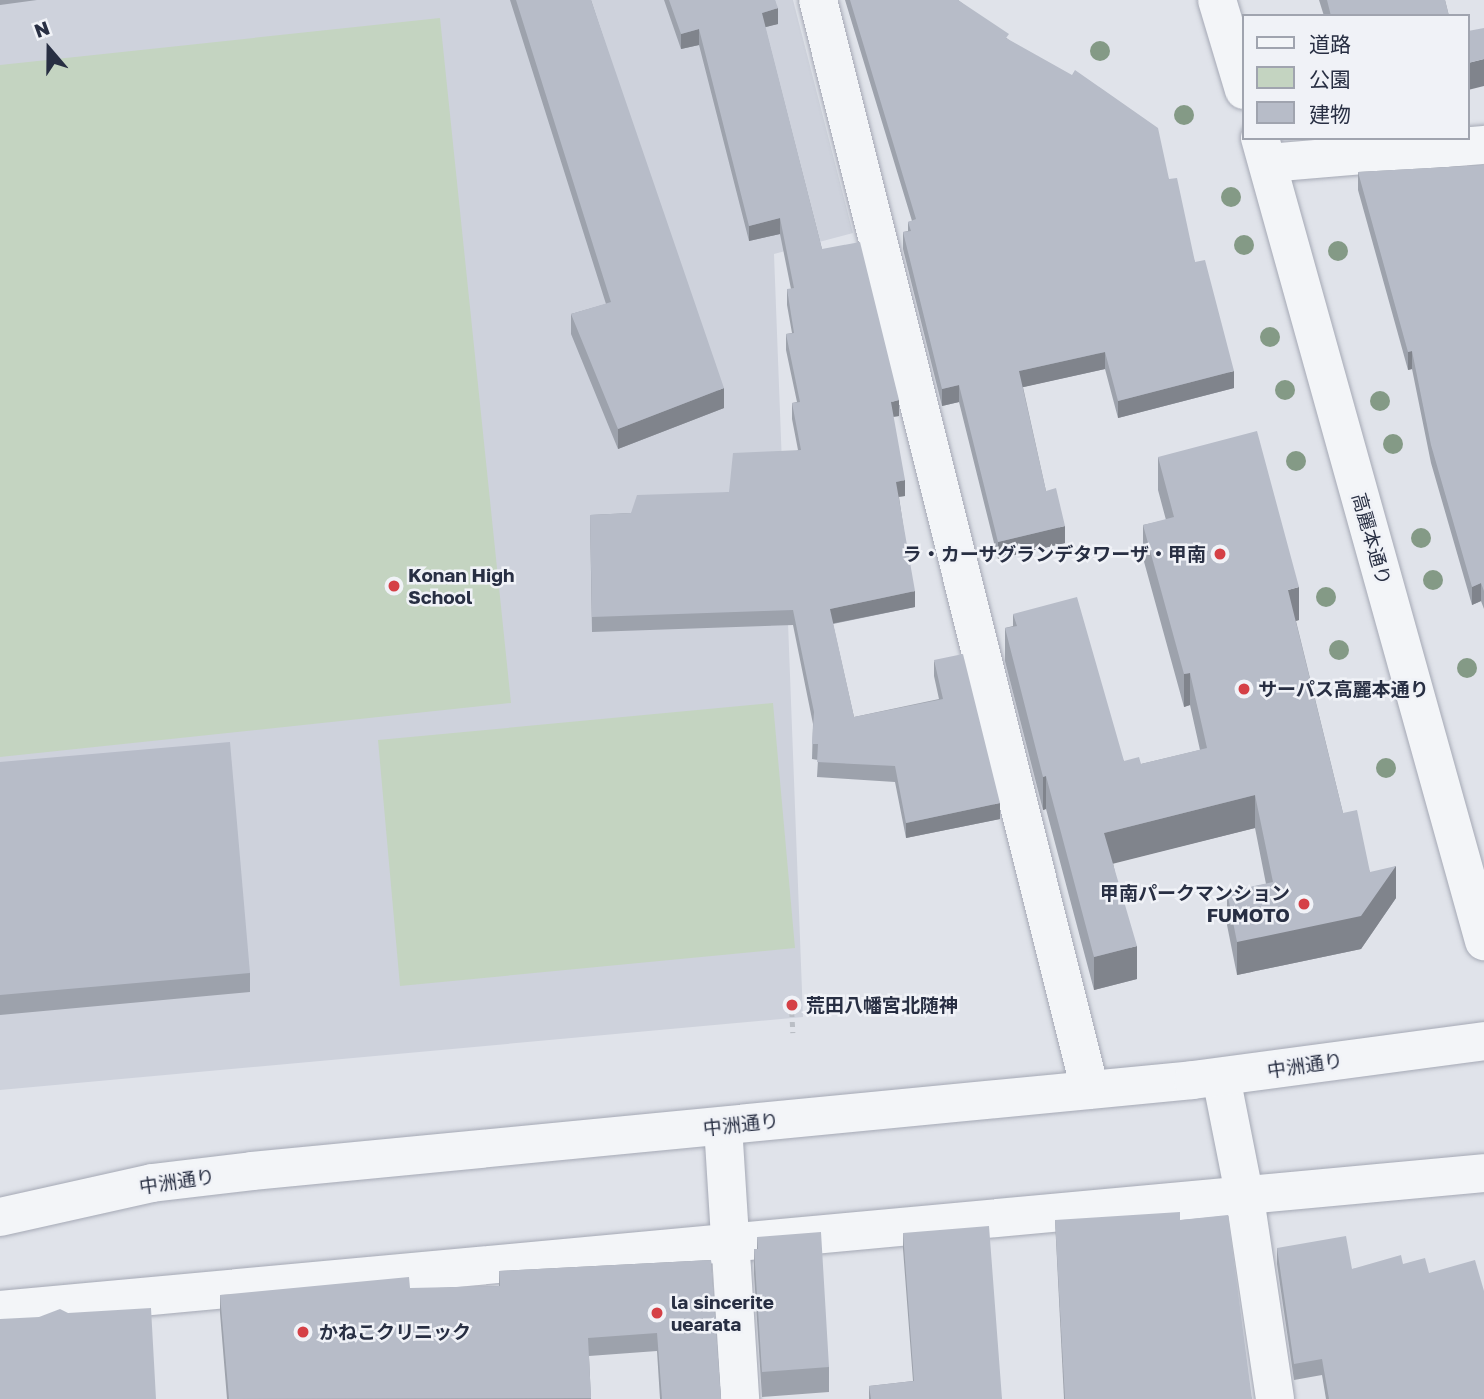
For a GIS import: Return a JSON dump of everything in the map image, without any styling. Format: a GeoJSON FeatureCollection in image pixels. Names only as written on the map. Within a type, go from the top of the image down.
{"type":"FeatureCollection","features":[{"type":"Feature","properties":{"kind":"street"},"geometry":{"type":"LineString","coordinates":[[818,0],[1090,1090]]}},
{"type":"Feature","properties":{"kind":"street"},"geometry":{"type":"LineString","coordinates":[[1209,5],[1242,85]]}},
{"type":"Feature","properties":{"kind":"street"},"geometry":{"type":"LineString","coordinates":[[1264,151],[1484,145]]}},
{"type":"Feature","properties":{"kind":"street","name":"高麗本通り"},"geometry":{"type":"LineString","coordinates":[[1264,151],[1484,941]]}},
{"type":"Feature","properties":{"kind":"street","name":"中洲通り"},"geometry":{"type":"LineString","coordinates":[[0,1217],[152,1183],[1221,1077],[1484,1041]]}},
{"type":"Feature","properties":{"kind":"street"},"geometry":{"type":"LineString","coordinates":[[1221,1077],[1245,1198],[1275,1399]]}},
{"type":"Feature","properties":{"kind":"street"},"geometry":{"type":"LineString","coordinates":[[723,1126],[740,1399]]}},
{"type":"Feature","properties":{"kind":"street"},"geometry":{"type":"LineString","coordinates":[[0,1310],[732,1241],[1245,1198],[1484,1173]]}},
{"type":"Feature","properties":{"kind":"path"},"geometry":{"type":"LineString","coordinates":[[792,1012],[793,1033]]}},
{"type":"Feature","properties":{"kind":"shaded area","name":"Konan High School"},"geometry":{"type":"Polygon","coordinates":[[[0,0],[793,0],[853,233],[774,254],[803,1017],[0,1090],[0,0]]]}},
{"type":"Feature","properties":{"kind":"green space"},"geometry":{"type":"Polygon","coordinates":[[[440,18],[511,703],[0,757],[0,65],[440,18]]]}},
{"type":"Feature","properties":{"kind":"green space"},"geometry":{"type":"Polygon","coordinates":[[[773,703],[795,948],[400,986],[378,740],[773,703]]]}},
{"type":"Feature","properties":{"kind":"building"},"geometry":{"type":"Polygon","coordinates":[[[516,0],[591,0],[724,388],[618,429],[571,314],[611,302],[516,0]]]}},
{"type":"Feature","properties":{"kind":"building"},"geometry":{"type":"Polygon","coordinates":[[[669,0],[775,0],[778,8],[762,13],[822,249],[860,242],[899,400],[891,402],[905,480],[896,482],[915,591],[830,609],[854,717],[943,699],[934,660],[963,654],[1000,803],[906,823],[895,766],[817,762],[818,744],[812,744],[814,712],[793,610],[592,617],[590,515],[631,513],[637,495],[729,492],[733,453],[801,450],[792,403],[800,402],[786,334],[794,333],[787,289],[794,288],[780,218],[749,226],[699,29],[681,34],[669,0]]]}},
{"type":"Feature","properties":{"kind":"building"},"geometry":{"type":"Polygon","coordinates":[[[850,0],[958,0],[1009,34],[1006,38],[1072,75],[1075,70],[1158,128],[1169,179],[1177,178],[1195,262],[1205,260],[1234,371],[1118,401],[1105,352],[1019,371],[1046,491],[1056,488],[1065,526],[998,542],[959,385],[942,389],[903,232],[911,231],[908,222],[916,219],[850,0]]]}},
{"type":"Feature","properties":{"kind":"building"},"geometry":{"type":"Polygon","coordinates":[[[1327,0],[1445,0],[1448,14],[1330,14],[1327,0]]]}},
{"type":"Feature","properties":{"kind":"building"},"geometry":{"type":"Polygon","coordinates":[[[1484,28],[1484,59],[1470,62],[1470,31],[1484,28]]]}},
{"type":"Feature","properties":{"kind":"building"},"geometry":{"type":"Polygon","coordinates":[[[1484,165],[1484,591],[1481,583],[1472,587],[1431,445],[1412,351],[1408,352],[1358,172],[1484,165]]]}},
{"type":"Feature","properties":{"kind":"building"},"geometry":{"type":"Polygon","coordinates":[[[1257,431],[1299,587],[1288,590],[1343,813],[1357,810],[1370,872],[1396,866],[1361,916],[1237,942],[1227,892],[1273,882],[1255,795],[1104,833],[1137,946],[1094,957],[1046,776],[1043,777],[1005,628],[1017,626],[1013,614],[1077,597],[1124,761],[1139,757],[1141,764],[1207,748],[1190,673],[1184,674],[1143,525],[1174,517],[1158,457],[1257,431]]]}},
{"type":"Feature","properties":{"kind":"building"},"geometry":{"type":"Polygon","coordinates":[[[230,742],[250,973],[0,995],[0,762],[230,742]]]}},
{"type":"Feature","properties":{"kind":"building"},"geometry":{"type":"Polygon","coordinates":[[[1180,1212],[1180,1220],[1228,1215],[1252,1399],[1065,1399],[1055,1220],[1180,1212]]]}},
{"type":"Feature","properties":{"kind":"building"},"geometry":{"type":"Polygon","coordinates":[[[989,1226],[1002,1399],[871,1399],[869,1386],[914,1381],[903,1233],[989,1226]]]}},
{"type":"Feature","properties":{"kind":"building"},"geometry":{"type":"Polygon","coordinates":[[[821,1232],[829,1367],[762,1372],[754,1249],[758,1249],[757,1237],[821,1232]]]}},
{"type":"Feature","properties":{"kind":"building"},"geometry":{"type":"Polygon","coordinates":[[[1346,1236],[1352,1269],[1401,1255],[1403,1264],[1425,1258],[1429,1273],[1475,1260],[1484,1291],[1484,1399],[1329,1399],[1322,1359],[1294,1364],[1277,1248],[1346,1236]]]}},
{"type":"Feature","properties":{"kind":"building"},"geometry":{"type":"Polygon","coordinates":[[[711,1260],[721,1399],[662,1399],[657,1333],[588,1338],[591,1398],[229,1399],[220,1295],[409,1277],[410,1288],[500,1286],[499,1271],[711,1260]]]}},
{"type":"Feature","properties":{"kind":"building"},"geometry":{"type":"Polygon","coordinates":[[[151,1308],[156,1399],[0,1399],[0,1319],[39,1317],[60,1309],[68,1313],[151,1308]]]}},
{"type":"Feature","properties":{"kind":"place","name":"ラ・カーサグランデタワーザ・甲南"},"geometry":{"type":"Point","coordinates":[1220,554]}},
{"type":"Feature","properties":{"kind":"place","name":"Konan High School"},"geometry":{"type":"Point","coordinates":[394,586]}},
{"type":"Feature","properties":{"kind":"place","name":"サーパス高麗本通り"},"geometry":{"type":"Point","coordinates":[1244,689]}},
{"type":"Feature","properties":{"kind":"place","name":"甲南パークマンション FUMOTO"},"geometry":{"type":"Point","coordinates":[1304,904]}},
{"type":"Feature","properties":{"kind":"place","name":"荒田八幡宮北随神"},"geometry":{"type":"Point","coordinates":[792,1005]}},
{"type":"Feature","properties":{"kind":"place","name":"la sincerite uearata"},"geometry":{"type":"Point","coordinates":[657,1313]}},
{"type":"Feature","properties":{"kind":"place","name":"かねこクリニック"},"geometry":{"type":"Point","coordinates":[303,1332]}}]}
